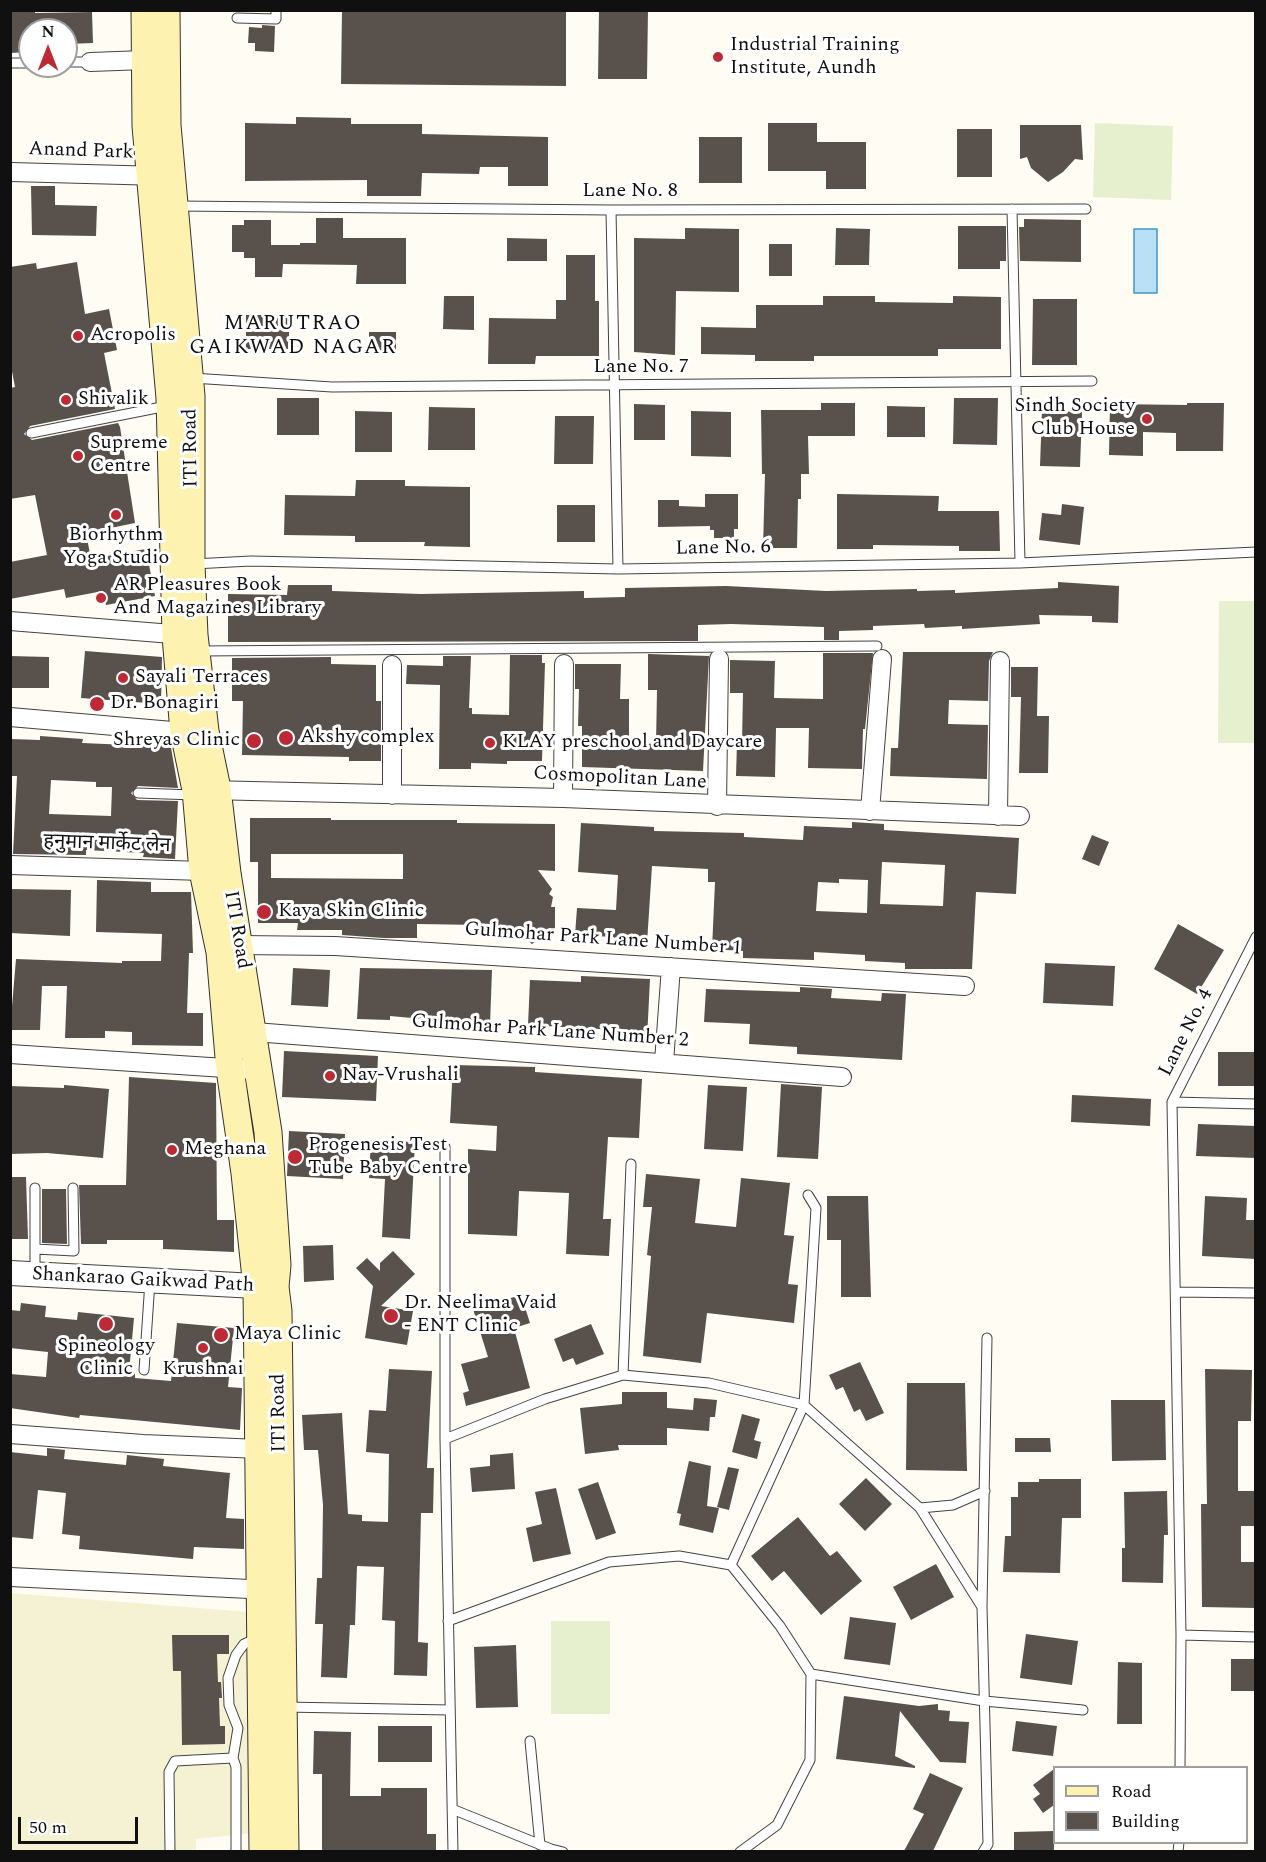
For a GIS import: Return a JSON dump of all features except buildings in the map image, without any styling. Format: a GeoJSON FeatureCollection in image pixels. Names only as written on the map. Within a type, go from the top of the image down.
{"type":"FeatureCollection","features":[{"type":"Feature","properties":{"kind":"main road","name":"ITI Road"},"geometry":{"type":"LineString","coordinates":[[145,10],[145,60],[160,176],[174,206],[190,378],[193,522],[182,564]]}},
{"type":"Feature","properties":{"kind":"main road","name":"ITI Road"},"geometry":{"type":"LineString","coordinates":[[166,10],[160,176],[170,405],[182,564],[189,641],[205,731],[203,871],[220,952],[230,1069],[245,1173],[266,1287],[259,1449],[272,1590],[261,1636],[273,1706],[263,1851]]}},
{"type":"Feature","properties":{"kind":"main road","name":"ITI Road"},"geometry":{"type":"LineString","coordinates":[[189,641],[184,732],[203,791],[238,945],[254,1032],[256,1070],[268,1132],[277,1265],[266,1287]]}},
{"type":"Feature","properties":{"kind":"main road","name":"ITI Road"},"geometry":{"type":"LineString","coordinates":[[266,1287],[278,1311],[272,1590],[273,1706],[285,1851]]}},
{"type":"Feature","properties":{"kind":"street"},"geometry":{"type":"LineString","coordinates":[[90,62],[145,60]]}},
{"type":"Feature","properties":{"kind":"street","name":"Anand Park"},"geometry":{"type":"LineString","coordinates":[[10,172],[160,176]]}},
{"type":"Feature","properties":{"kind":"street"},"geometry":{"type":"LineString","coordinates":[[10,621],[189,641]]}},
{"type":"Feature","properties":{"kind":"street"},"geometry":{"type":"LineString","coordinates":[[870,811],[879,653]]}},
{"type":"Feature","properties":{"kind":"street"},"geometry":{"type":"LineString","coordinates":[[717,806],[719,659]]}},
{"type":"Feature","properties":{"kind":"street"},"geometry":{"type":"LineString","coordinates":[[998,816],[1000,661]]}},
{"type":"Feature","properties":{"kind":"street"},"geometry":{"type":"LineString","coordinates":[[563,798],[564,664]]}},
{"type":"Feature","properties":{"kind":"street"},"geometry":{"type":"LineString","coordinates":[[392,665],[392,795]]}},
{"type":"Feature","properties":{"kind":"street"},"geometry":{"type":"LineString","coordinates":[[10,717],[184,732]]}},
{"type":"Feature","properties":{"kind":"street","name":"Cosmopolitan Lane"},"geometry":{"type":"LineString","coordinates":[[203,791],[563,798],[717,806],[1020,816]]}},
{"type":"Feature","properties":{"kind":"street","name":"हनुमान मार्केट लेन"},"geometry":{"type":"LineString","coordinates":[[10,865],[203,871]]}},
{"type":"Feature","properties":{"kind":"street","name":"Gulmohar Park Lane Number 1"},"geometry":{"type":"LineString","coordinates":[[238,945],[335,946],[964,986]]}},
{"type":"Feature","properties":{"kind":"street"},"geometry":{"type":"LineString","coordinates":[[664,1062],[671,967]]}},
{"type":"Feature","properties":{"kind":"street","name":"Gulmohar Park Lane Number 2"},"geometry":{"type":"LineString","coordinates":[[254,1032],[842,1077]]}},
{"type":"Feature","properties":{"kind":"street"},"geometry":{"type":"LineString","coordinates":[[10,1054],[256,1070]]}},
{"type":"Feature","properties":{"kind":"street","name":"Shankarao Gaikwad Path"},"geometry":{"type":"LineString","coordinates":[[10,1273],[266,1287]]}},
{"type":"Feature","properties":{"kind":"street"},"geometry":{"type":"LineString","coordinates":[[10,1434],[143,1444],[259,1449]]}},
{"type":"Feature","properties":{"kind":"street"},"geometry":{"type":"LineString","coordinates":[[10,1577],[272,1590]]}},
{"type":"Feature","properties":{"kind":"lane"},"geometry":{"type":"LineString","coordinates":[[237,18],[276,19],[276,10]]}},
{"type":"Feature","properties":{"kind":"lane"},"geometry":{"type":"LineString","coordinates":[[78,62],[90,62]]}},
{"type":"Feature","properties":{"kind":"lane","name":"Lane No. 8"},"geometry":{"type":"LineString","coordinates":[[174,206],[611,210],[1086,209]]}},
{"type":"Feature","properties":{"kind":"lane"},"geometry":{"type":"LineString","coordinates":[[1012,209],[1020,563]]}},
{"type":"Feature","properties":{"kind":"lane"},"geometry":{"type":"LineString","coordinates":[[611,210],[618,569]]}},
{"type":"Feature","properties":{"kind":"lane","name":"Lane No. 7"},"geometry":{"type":"LineString","coordinates":[[190,378],[332,387],[1092,381]]}},
{"type":"Feature","properties":{"kind":"lane"},"geometry":{"type":"LineString","coordinates":[[31,433],[170,405]]}},
{"type":"Feature","properties":{"kind":"lane","name":"Lane No. 6"},"geometry":{"type":"LineString","coordinates":[[182,564],[251,561],[618,569],[1020,563],[1256,552]]}},
{"type":"Feature","properties":{"kind":"lane"},"geometry":{"type":"LineString","coordinates":[[189,641],[879,653]]}},
{"type":"Feature","properties":{"kind":"lane"},"geometry":{"type":"LineString","coordinates":[[138,793],[203,791]]}},
{"type":"Feature","properties":{"kind":"lane","name":"Lane No. 4"},"geometry":{"type":"LineString","coordinates":[[1256,938],[1172,1102],[1256,1104]]}},
{"type":"Feature","properties":{"kind":"lane"},"geometry":{"type":"LineString","coordinates":[[1172,1102],[1181,1635],[1180,1766]]}},
{"type":"Feature","properties":{"kind":"lane"},"geometry":{"type":"LineString","coordinates":[[445,1147],[445,1439],[453,1851]]}},
{"type":"Feature","properties":{"kind":"lane"},"geometry":{"type":"LineString","coordinates":[[623,1375],[631,1164]]}},
{"type":"Feature","properties":{"kind":"lane"},"geometry":{"type":"LineString","coordinates":[[35,1188],[35,1275]]}},
{"type":"Feature","properties":{"kind":"lane"},"geometry":{"type":"LineString","coordinates":[[35,1249],[74,1251],[73,1188]]}},
{"type":"Feature","properties":{"kind":"lane"},"geometry":{"type":"LineString","coordinates":[[731,1565],[804,1405],[816,1208],[808,1195]]}},
{"type":"Feature","properties":{"kind":"lane"},"geometry":{"type":"LineString","coordinates":[[144,1370],[150,1281]]}},
{"type":"Feature","properties":{"kind":"lane"},"geometry":{"type":"LineString","coordinates":[[1176,1292],[1256,1293]]}},
{"type":"Feature","properties":{"kind":"lane"},"geometry":{"type":"LineString","coordinates":[[986,1849],[982,1607],[987,1338]]}},
{"type":"Feature","properties":{"kind":"lane"},"geometry":{"type":"LineString","coordinates":[[445,1439],[545,1399],[623,1375],[708,1383],[804,1405],[920,1508],[982,1607]]}},
{"type":"Feature","properties":{"kind":"lane"},"geometry":{"type":"LineString","coordinates":[[920,1508],[953,1505],[985,1491]]}},
{"type":"Feature","properties":{"kind":"lane"},"geometry":{"type":"LineString","coordinates":[[448,1621],[609,1562],[679,1556],[731,1565],[780,1626],[811,1674],[810,1760],[777,1825],[740,1851]]}},
{"type":"Feature","properties":{"kind":"lane"},"geometry":{"type":"LineString","coordinates":[[1181,1635],[1256,1637]]}},
{"type":"Feature","properties":{"kind":"lane"},"geometry":{"type":"LineString","coordinates":[[236,1851],[236,1767],[233,1758],[238,1728],[229,1705],[228,1678],[236,1655],[244,1644],[261,1636]]}},
{"type":"Feature","properties":{"kind":"lane"},"geometry":{"type":"LineString","coordinates":[[811,1674],[984,1701],[1083,1710]]}},
{"type":"Feature","properties":{"kind":"lane"},"geometry":{"type":"LineString","coordinates":[[273,1706],[450,1710]]}},
{"type":"Feature","properties":{"kind":"lane"},"geometry":{"type":"LineString","coordinates":[[530,1741],[540,1845]]}},
{"type":"Feature","properties":{"kind":"lane"},"geometry":{"type":"LineString","coordinates":[[170,1851],[169,1772],[175,1761],[233,1758]]}},
{"type":"Feature","properties":{"kind":"lane"},"geometry":{"type":"LineString","coordinates":[[452,1809],[540,1845],[563,1851]]}},
{"type":"Feature","properties":{"kind":"shaded area"},"geometry":{"type":"Polygon","coordinates":[[[10,1593],[248,1612],[252,1833],[196,1839],[196,1851],[11,1851],[10,1593]]]}},
{"type":"Feature","properties":{"kind":"green space"},"geometry":{"type":"Polygon","coordinates":[[[1095,123],[1173,126],[1171,200],[1093,197],[1095,123]]]}},
{"type":"Feature","properties":{"kind":"green space"},"geometry":{"type":"Polygon","coordinates":[[[1219,601],[1255,601],[1255,743],[1218,743],[1219,601]]]}},
{"type":"Feature","properties":{"kind":"green space"},"geometry":{"type":"Polygon","coordinates":[[[551,1621],[610,1621],[610,1714],[551,1714],[551,1621]]]}},
{"type":"Feature","properties":{"kind":"water"},"geometry":{"type":"Polygon","coordinates":[[[1134,229],[1157,229],[1157,293],[1134,293],[1134,229]]]}},
{"type":"Feature","properties":{"kind":"place","name":"Industrial Training Institute, Aundh"},"geometry":{"type":"Point","coordinates":[718,57]}},
{"type":"Feature","properties":{"kind":"place","name":"Acropolis"},"geometry":{"type":"Point","coordinates":[78,336]}},
{"type":"Feature","properties":{"kind":"place","name":"Shivalik"},"geometry":{"type":"Point","coordinates":[66,400]}},
{"type":"Feature","properties":{"kind":"place","name":"Sindh Society Club House"},"geometry":{"type":"Point","coordinates":[1147,419]}},
{"type":"Feature","properties":{"kind":"place","name":"Supreme Centre"},"geometry":{"type":"Point","coordinates":[78,456]}},
{"type":"Feature","properties":{"kind":"place","name":"Biorhythm Yoga Studio"},"geometry":{"type":"Point","coordinates":[116,515]}},
{"type":"Feature","properties":{"kind":"place","name":"AR Pleasures Book And Magazines Library"},"geometry":{"type":"Point","coordinates":[101,598]}},
{"type":"Feature","properties":{"kind":"place","name":"Sayali Terraces"},"geometry":{"type":"Point","coordinates":[123,678]}},
{"type":"Feature","properties":{"kind":"place","name":"Dr. Bonagiri"},"geometry":{"type":"Point","coordinates":[97,704]}},
{"type":"Feature","properties":{"kind":"place","name":"Akshy complex"},"geometry":{"type":"Point","coordinates":[286,738]}},
{"type":"Feature","properties":{"kind":"place","name":"Shreyas Clinic"},"geometry":{"type":"Point","coordinates":[254,741]}},
{"type":"Feature","properties":{"kind":"place","name":"KLAY preschool and Daycare"},"geometry":{"type":"Point","coordinates":[490,743]}},
{"type":"Feature","properties":{"kind":"place","name":"Kaya Skin Clinic"},"geometry":{"type":"Point","coordinates":[264,912]}},
{"type":"Feature","properties":{"kind":"place","name":"Nav-Vrushali"},"geometry":{"type":"Point","coordinates":[330,1076]}},
{"type":"Feature","properties":{"kind":"place","name":"Meghana"},"geometry":{"type":"Point","coordinates":[172,1150]}},
{"type":"Feature","properties":{"kind":"place","name":"Progenesis Test Tube Baby Centre"},"geometry":{"type":"Point","coordinates":[295,1157]}},
{"type":"Feature","properties":{"kind":"place","name":"Dr. Neelima Vaid - ENT Clinic"},"geometry":{"type":"Point","coordinates":[391,1316]}},
{"type":"Feature","properties":{"kind":"place","name":"Spineology Clinic"},"geometry":{"type":"Point","coordinates":[106,1324]}},
{"type":"Feature","properties":{"kind":"place","name":"Maya Clinic"},"geometry":{"type":"Point","coordinates":[221,1335]}},
{"type":"Feature","properties":{"kind":"place","name":"Krushnai"},"geometry":{"type":"Point","coordinates":[203,1348]}},
{"type":"Feature","properties":{"kind":"district","name":"MARUTRAO GAIKWAD NAGAR"},"geometry":{"type":"Point","coordinates":[293,337]}}]}
